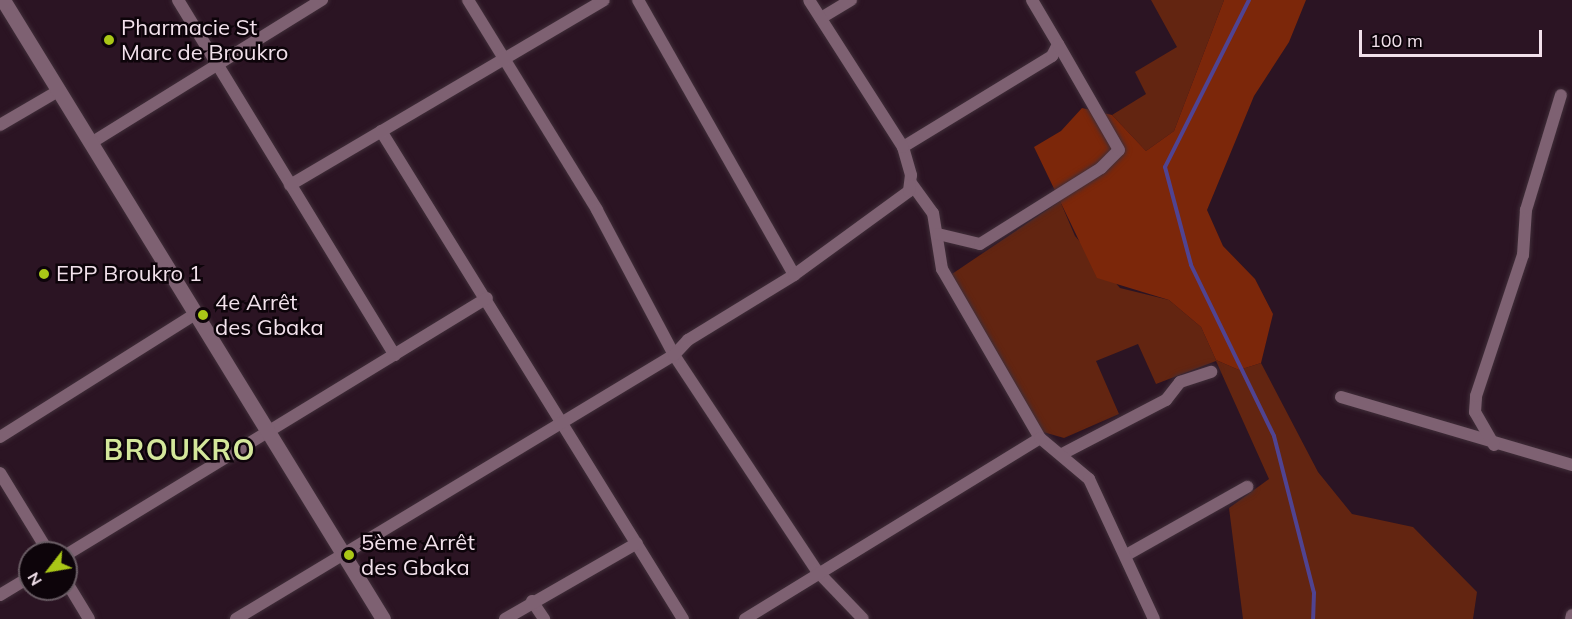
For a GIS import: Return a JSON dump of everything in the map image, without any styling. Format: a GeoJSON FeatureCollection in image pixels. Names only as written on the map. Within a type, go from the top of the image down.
{"type":"FeatureCollection","features":[{"type":"Feature","properties":{"kind":"street"},"geometry":{"type":"LineString","coordinates":[[3,0],[269,435],[344,553],[382,619]]}},
{"type":"Feature","properties":{"kind":"street"},"geometry":{"type":"LineString","coordinates":[[178,0],[215,64],[395,354]]}},
{"type":"Feature","properties":{"kind":"street"},"geometry":{"type":"LineString","coordinates":[[91,143],[215,64],[322,0]]}},
{"type":"Feature","properties":{"kind":"street"},"geometry":{"type":"LineString","coordinates":[[468,0],[597,210],[674,355],[817,571],[863,619]]}},
{"type":"Feature","properties":{"kind":"street"},"geometry":{"type":"LineString","coordinates":[[290,185],[604,0]]}},
{"type":"Feature","properties":{"kind":"street"},"geometry":{"type":"LineString","coordinates":[[638,0],[794,275]]}},
{"type":"Feature","properties":{"kind":"street"},"geometry":{"type":"LineString","coordinates":[[810,0],[903,147],[911,183],[933,213],[942,269],[1040,438],[1064,453],[1089,479],[1128,554],[1154,619]]}},
{"type":"Feature","properties":{"kind":"street"},"geometry":{"type":"LineString","coordinates":[[821,18],[851,0]]}},
{"type":"Feature","properties":{"kind":"street"},"geometry":{"type":"LineString","coordinates":[[938,234],[980,244],[1101,168],[1119,150],[1083,79],[1058,44],[1032,0]]}},
{"type":"Feature","properties":{"kind":"street"},"geometry":{"type":"LineString","coordinates":[[903,147],[1040,68],[1058,44]]}},
{"type":"Feature","properties":{"kind":"street"},"geometry":{"type":"LineString","coordinates":[[0,125],[60,90]]}},
{"type":"Feature","properties":{"kind":"street"},"geometry":{"type":"LineString","coordinates":[[1494,445],[1475,412],[1476,396],[1523,255],[1526,210],[1561,95]]}},
{"type":"Feature","properties":{"kind":"street"},"geometry":{"type":"LineString","coordinates":[[381,131],[487,298],[683,619]]}},
{"type":"Feature","properties":{"kind":"street"},"geometry":{"type":"LineString","coordinates":[[236,619],[674,355],[688,339],[794,275],[909,191],[911,183]]}},
{"type":"Feature","properties":{"kind":"street"},"geometry":{"type":"LineString","coordinates":[[78,548],[269,435],[487,298]]}},
{"type":"Feature","properties":{"kind":"street"},"geometry":{"type":"LineString","coordinates":[[0,437],[195,314]]}},
{"type":"Feature","properties":{"kind":"street"},"geometry":{"type":"LineString","coordinates":[[1064,453],[1166,400],[1180,382],[1211,372]]}},
{"type":"Feature","properties":{"kind":"street"},"geometry":{"type":"LineString","coordinates":[[1341,397],[1494,445],[1572,465]]}},
{"type":"Feature","properties":{"kind":"street"},"geometry":{"type":"LineString","coordinates":[[745,619],[817,571],[1040,438]]}},
{"type":"Feature","properties":{"kind":"street"},"geometry":{"type":"LineString","coordinates":[[0,473],[42,541]]}},
{"type":"Feature","properties":{"kind":"street"},"geometry":{"type":"LineString","coordinates":[[1128,554],[1247,487]]}},
{"type":"Feature","properties":{"kind":"street"},"geometry":{"type":"LineString","coordinates":[[505,619],[532,601],[637,543]]}},
{"type":"Feature","properties":{"kind":"street"},"geometry":{"type":"LineString","coordinates":[[0,595],[18,584]]}},
{"type":"Feature","properties":{"kind":"street"},"geometry":{"type":"LineString","coordinates":[[78,601],[89,619]]}},
{"type":"Feature","properties":{"kind":"street"},"geometry":{"type":"LineString","coordinates":[[532,601],[544,619]]}},
{"type":"Feature","properties":{"kind":"street"},"geometry":{"type":"LineString","coordinates":[[1571,619],[1572,615]]}},
{"type":"Feature","properties":{"kind":"shaded area"},"geometry":{"type":"Polygon","coordinates":[[[1151,0],[1224,0],[1174,131],[1146,151],[1112,115],[1146,94],[1135,72],[1177,47],[1151,0]]]}},
{"type":"Feature","properties":{"kind":"shaded area"},"geometry":{"type":"Polygon","coordinates":[[[1224,0],[1306,0],[1289,42],[1254,96],[1207,210],[1223,246],[1255,279],[1273,314],[1261,363],[1239,370],[1216,360],[1201,327],[1169,300],[1097,278],[1034,147],[1061,131],[1082,108],[1112,115],[1146,151],[1174,131],[1224,0]]]}},
{"type":"Feature","properties":{"kind":"shaded area"},"geometry":{"type":"Polygon","coordinates":[[[1060,201],[1075,236],[1120,288],[1169,300],[1201,327],[1216,360],[1239,370],[1261,363],[1318,472],[1352,514],[1413,527],[1477,592],[1473,619],[1243,619],[1229,508],[1269,479],[1216,361],[1156,384],[1138,344],[1096,361],[1119,414],[1064,438],[1043,432],[949,276],[1060,201]]]}},
{"type":"Feature","properties":{"kind":"waterway"},"geometry":{"type":"LineString","coordinates":[[1249,0],[1165,167],[1191,265],[1274,436],[1314,593],[1313,619]]}},
{"type":"Feature","properties":{"kind":"place","name":"Pharmacie St Marc de Broukro"},"geometry":{"type":"Point","coordinates":[109,40]}},
{"type":"Feature","properties":{"kind":"place","name":"EPP Broukro 1"},"geometry":{"type":"Point","coordinates":[44,274]}},
{"type":"Feature","properties":{"kind":"place","name":"4e Arrêt des Gbaka"},"geometry":{"type":"Point","coordinates":[203,315]}},
{"type":"Feature","properties":{"kind":"place","name":"5ème Arrêt des Gbaka"},"geometry":{"type":"Point","coordinates":[349,555]}},
{"type":"Feature","properties":{"kind":"district","name":"BROUKRO"},"geometry":{"type":"Point","coordinates":[180,450]}}]}
